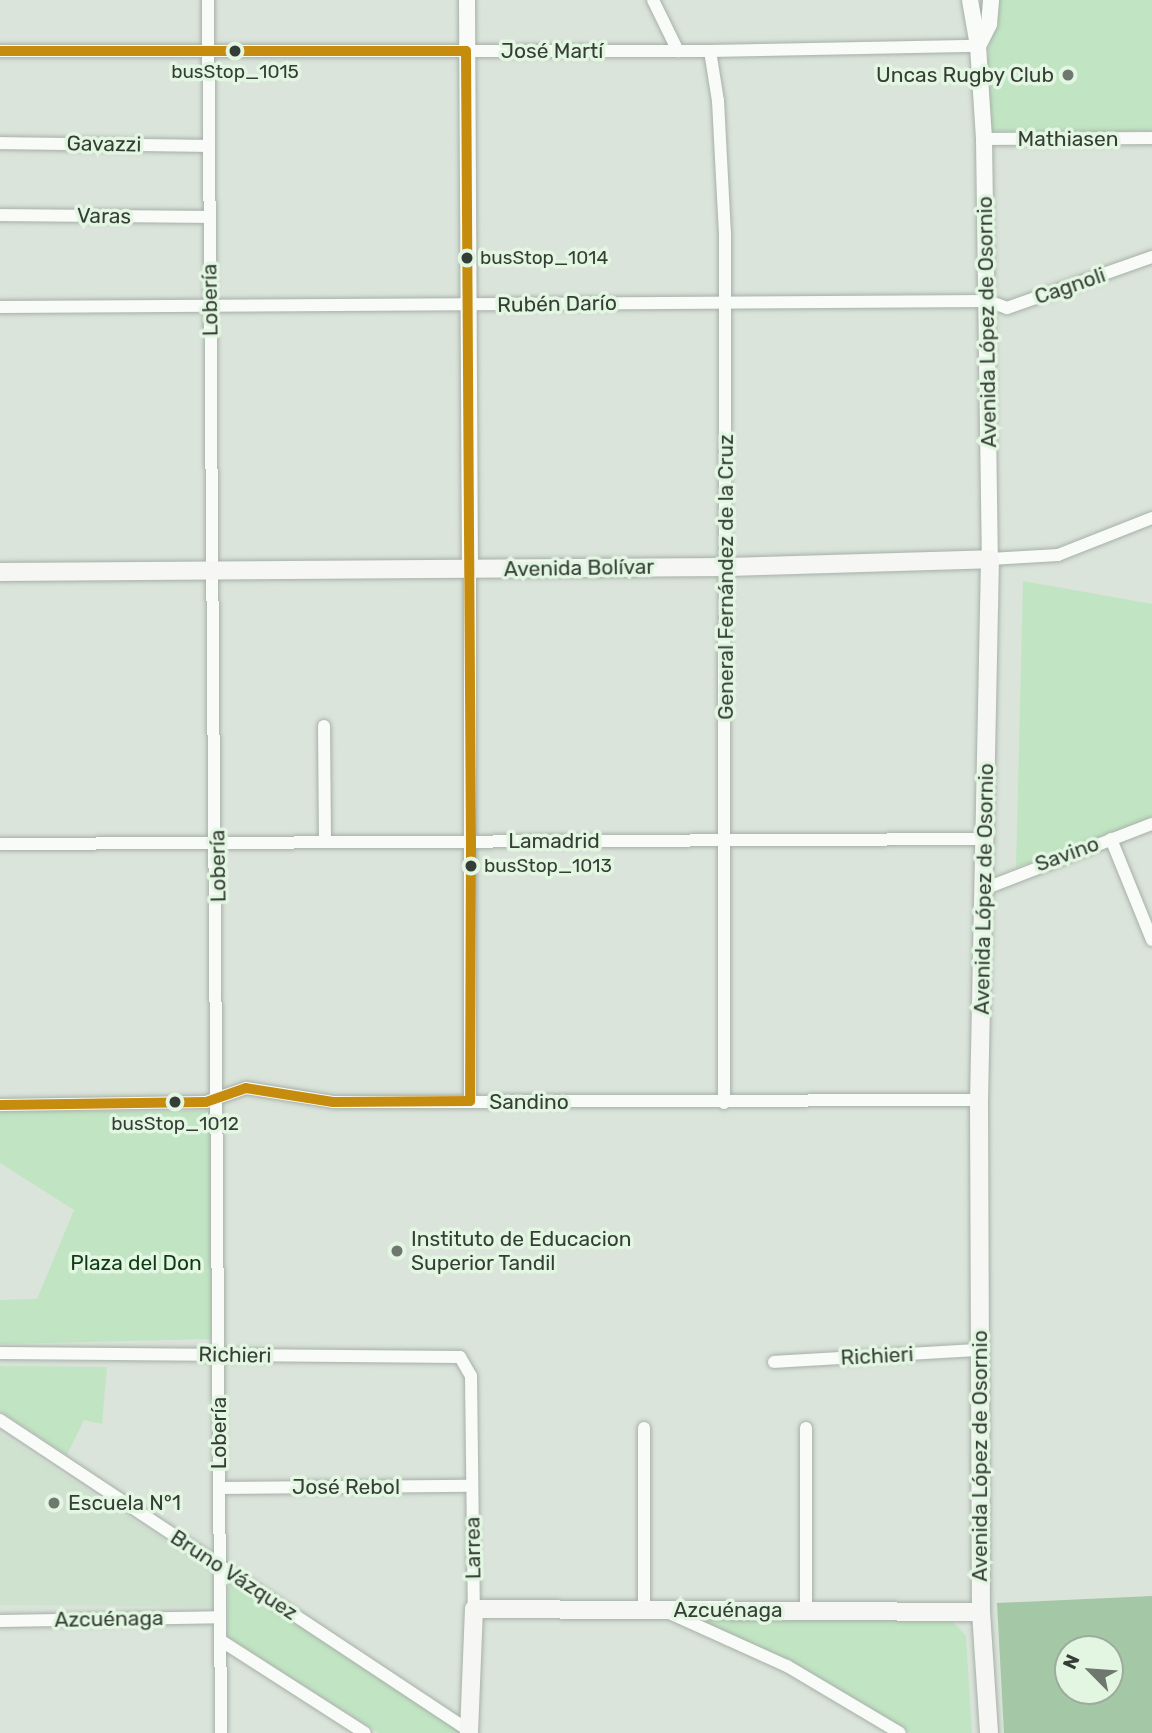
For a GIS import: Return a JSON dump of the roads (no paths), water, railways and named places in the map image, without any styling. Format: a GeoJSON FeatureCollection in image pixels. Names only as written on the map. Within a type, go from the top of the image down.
{"type":"FeatureCollection","features":[{"type":"Feature","properties":{"kind":"main road","name":"Avenida Bolívar"},"geometry":{"type":"LineString","coordinates":[[0,572],[728,567],[990,559]]}},
{"type":"Feature","properties":{"kind":"main road","name":"Avenida López de Osornio"},"geometry":{"type":"LineString","coordinates":[[989,1733],[981,1612],[979,1100],[990,559]]}},
{"type":"Feature","properties":{"kind":"main road","name":"Azcuénaga"},"geometry":{"type":"LineString","coordinates":[[474,1609],[981,1612]]}},
{"type":"Feature","properties":{"kind":"main road","name":"Larrea"},"geometry":{"type":"LineString","coordinates":[[468,1731],[474,1609]]}},
{"type":"Feature","properties":{"kind":"street","name":"Lobería"},"geometry":{"type":"LineString","coordinates":[[208,0],[212,571],[218,843],[218,1565],[222,1733]]}},
{"type":"Feature","properties":{"kind":"street"},"geometry":{"type":"LineString","coordinates":[[467,0],[470,1101]]}},
{"type":"Feature","properties":{"kind":"street"},"geometry":{"type":"LineString","coordinates":[[653,0],[678,51]]}},
{"type":"Feature","properties":{"kind":"street","name":"Avenida López de Osornio"},"geometry":{"type":"LineString","coordinates":[[970,0],[978,46],[984,139],[990,559]]}},
{"type":"Feature","properties":{"kind":"street","name":"Avenida López de Osornio"},"geometry":{"type":"LineString","coordinates":[[978,46],[989,24],[991,0]]}},
{"type":"Feature","properties":{"kind":"street","name":"José Martí"},"geometry":{"type":"LineString","coordinates":[[0,51],[710,51],[978,46]]}},
{"type":"Feature","properties":{"kind":"street","name":"General Fernández de la Cruz"},"geometry":{"type":"LineString","coordinates":[[710,51],[718,102],[725,302],[728,567],[724,1103]]}},
{"type":"Feature","properties":{"kind":"street","name":"Mathiasen"},"geometry":{"type":"LineString","coordinates":[[984,139],[1152,138]]}},
{"type":"Feature","properties":{"kind":"street","name":"Gavazzi"},"geometry":{"type":"LineString","coordinates":[[0,143],[208,146]]}},
{"type":"Feature","properties":{"kind":"street","name":"Varas"},"geometry":{"type":"LineString","coordinates":[[0,215],[209,217]]}},
{"type":"Feature","properties":{"kind":"street","name":"Cagnoli"},"geometry":{"type":"LineString","coordinates":[[988,301],[1007,308],[1152,257]]}},
{"type":"Feature","properties":{"kind":"street","name":"Rubén Darío"},"geometry":{"type":"LineString","coordinates":[[0,307],[210,308],[988,301]]}},
{"type":"Feature","properties":{"kind":"street"},"geometry":{"type":"LineString","coordinates":[[990,559],[1058,555],[1152,518]]}},
{"type":"Feature","properties":{"kind":"street"},"geometry":{"type":"LineString","coordinates":[[324,726],[326,842]]}},
{"type":"Feature","properties":{"kind":"street","name":"Savino"},"geometry":{"type":"LineString","coordinates":[[984,888],[1152,824]]}},
{"type":"Feature","properties":{"kind":"street","name":"Lamadrid"},"geometry":{"type":"LineString","coordinates":[[0,844],[983,839]]}},
{"type":"Feature","properties":{"kind":"street"},"geometry":{"type":"LineString","coordinates":[[1111,839],[1152,940]]}},
{"type":"Feature","properties":{"kind":"street","name":"Sandino"},"geometry":{"type":"LineString","coordinates":[[0,1105],[219,1099],[246,1088],[333,1102],[724,1103],[979,1100]]}},
{"type":"Feature","properties":{"kind":"street","name":"Richieri"},"geometry":{"type":"LineString","coordinates":[[774,1362],[979,1350]]}},
{"type":"Feature","properties":{"kind":"street","name":"Richieri"},"geometry":{"type":"LineString","coordinates":[[0,1353],[460,1357],[467,1363]]}},
{"type":"Feature","properties":{"kind":"street","name":"Larrea"},"geometry":{"type":"LineString","coordinates":[[467,1363],[471,1376],[474,1609]]}},
{"type":"Feature","properties":{"kind":"street","name":"Bruno Vázquez"},"geometry":{"type":"LineString","coordinates":[[0,1420],[468,1731]]}},
{"type":"Feature","properties":{"kind":"street"},"geometry":{"type":"LineString","coordinates":[[644,1428],[652,1609],[787,1666],[900,1733]]}},
{"type":"Feature","properties":{"kind":"street"},"geometry":{"type":"LineString","coordinates":[[806,1428],[806,1611]]}},
{"type":"Feature","properties":{"kind":"street","name":"José Rebol"},"geometry":{"type":"LineString","coordinates":[[219,1488],[472,1486]]}},
{"type":"Feature","properties":{"kind":"street","name":"Azcuénaga"},"geometry":{"type":"LineString","coordinates":[[0,1621],[219,1617]]}},
{"type":"Feature","properties":{"kind":"street"},"geometry":{"type":"LineString","coordinates":[[220,1640],[365,1733]]}},
{"type":"Feature","properties":{"kind":"place","name":"busStop_1015"},"geometry":{"type":"Point","coordinates":[235,51]}},
{"type":"Feature","properties":{"kind":"place","name":"Uncas Rugby Club"},"geometry":{"type":"Point","coordinates":[1068,75]}},
{"type":"Feature","properties":{"kind":"place","name":"busStop_1014"},"geometry":{"type":"Point","coordinates":[467,258]}},
{"type":"Feature","properties":{"kind":"place","name":"busStop_1013"},"geometry":{"type":"Point","coordinates":[471,866]}},
{"type":"Feature","properties":{"kind":"place","name":"busStop_1012"},"geometry":{"type":"Point","coordinates":[175,1102]}},
{"type":"Feature","properties":{"kind":"place","name":"Instituto de Educacion Superior Tandil"},"geometry":{"type":"Point","coordinates":[397,1251]}},
{"type":"Feature","properties":{"kind":"place","name":"Escuela N°1"},"geometry":{"type":"Point","coordinates":[54,1503]}},
{"type":"Feature","properties":{"kind":"park label","name":"Plaza del Don"},"geometry":{"type":"Point","coordinates":[136,1263]}}]}
